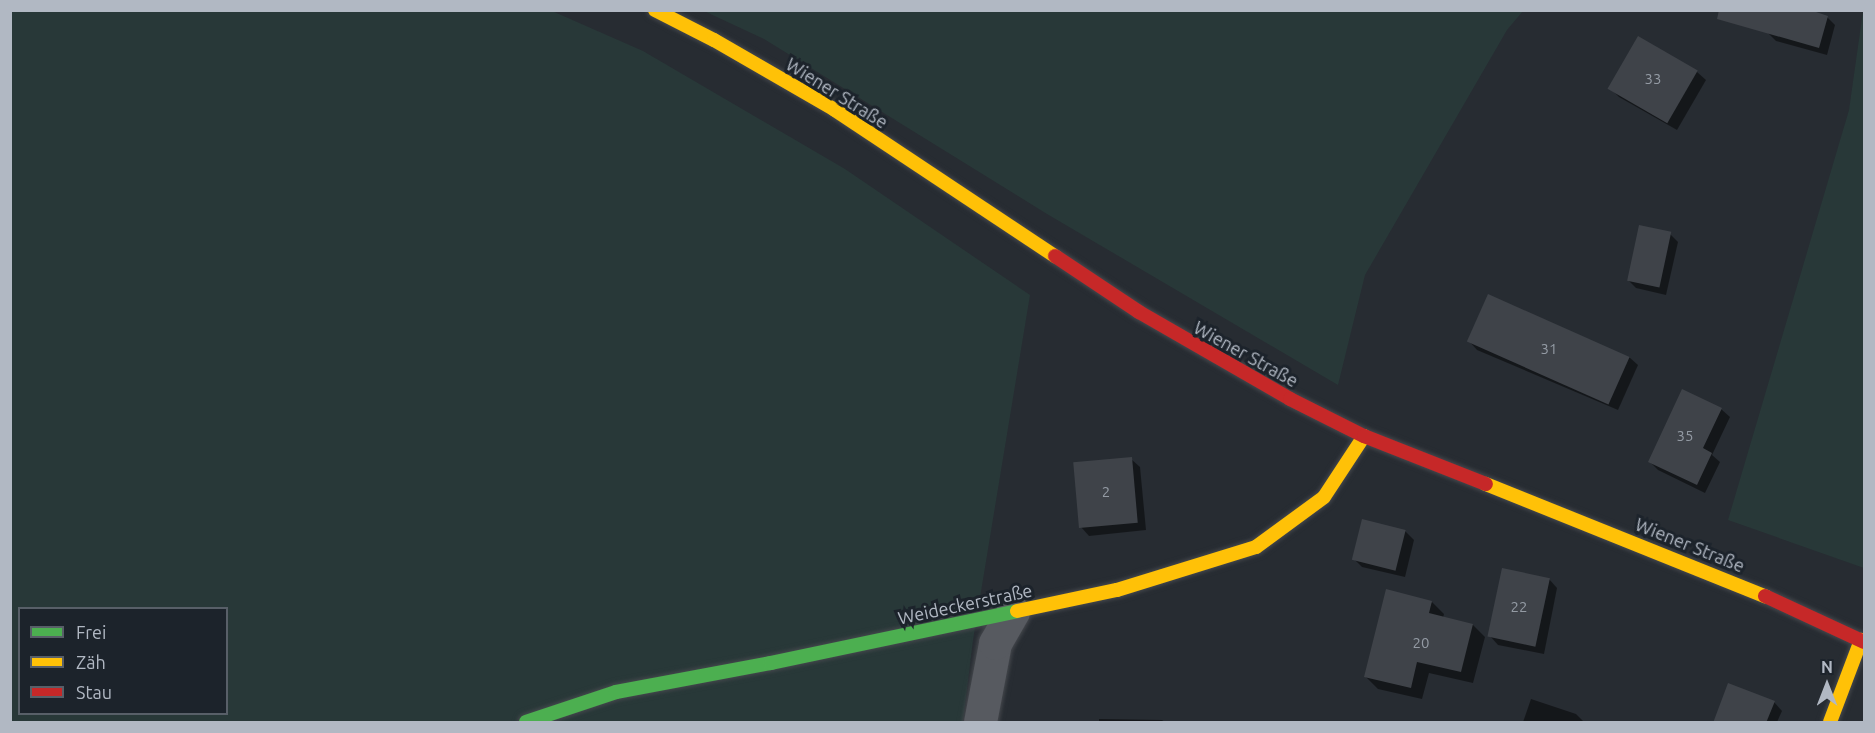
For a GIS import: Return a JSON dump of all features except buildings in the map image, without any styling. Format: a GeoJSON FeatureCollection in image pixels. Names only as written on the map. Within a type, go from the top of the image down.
{"type":"FeatureCollection","features":[{"type":"Feature","properties":{"kind":"main road","name":"Wiener Straße"},"geometry":{"type":"LineString","coordinates":[[655,10],[714,40],[835,110],[1169,331],[1241,373],[1364,436],[1738,584],[1863,641]]}},
{"type":"Feature","properties":{"kind":"main road","name":"Weideckerstraße"},"geometry":{"type":"LineString","coordinates":[[526,723],[616,692],[771,663],[1117,590],[1256,547],[1324,497],[1364,436]]}},
{"type":"Feature","properties":{"kind":"main road"},"geometry":{"type":"LineString","coordinates":[[1830,723],[1863,641]]}},
{"type":"Feature","properties":{"kind":"street"},"geometry":{"type":"LineString","coordinates":[[980,723],[995,643],[1013,612]]}},
{"type":"Feature","properties":{"kind":"shaded area"},"geometry":{"type":"Polygon","coordinates":[[[10,11],[552,11],[643,51],[845,169],[1030,295],[973,640],[963,722],[11,722],[10,11]]]}},
{"type":"Feature","properties":{"kind":"shaded area"},"geometry":{"type":"Polygon","coordinates":[[[704,11],[1523,11],[1507,30],[1365,275],[1338,385],[1047,214],[764,39],[704,11]]]}},
{"type":"Feature","properties":{"kind":"shaded area"},"geometry":{"type":"Polygon","coordinates":[[[1863,11],[1864,568],[1728,520],[1849,110],[1863,11]]]}},
{"type":"Feature","properties":{"kind":"traffic: fast"},"geometry":{"type":"LineString","coordinates":[[526,722],[616,692],[771,663],[1017,611]]}},
{"type":"Feature","properties":{"kind":"traffic: slow"},"geometry":{"type":"LineString","coordinates":[[655,10],[714,40],[835,110],[1055,256]]}},
{"type":"Feature","properties":{"kind":"traffic: slow"},"geometry":{"type":"LineString","coordinates":[[1017,611],[1117,590],[1256,547],[1324,497],[1364,436]]}},
{"type":"Feature","properties":{"kind":"traffic: slow"},"geometry":{"type":"LineString","coordinates":[[1486,484],[1765,596]]}},
{"type":"Feature","properties":{"kind":"traffic: slow"},"geometry":{"type":"LineString","coordinates":[[1830,722],[1861,640]]}},
{"type":"Feature","properties":{"kind":"traffic: jam"},"geometry":{"type":"LineString","coordinates":[[1055,256],[1139,312],[1290,399],[1364,436],[1486,484]]}},
{"type":"Feature","properties":{"kind":"traffic: jam"},"geometry":{"type":"LineString","coordinates":[[1765,596],[1864,642]]}}]}
